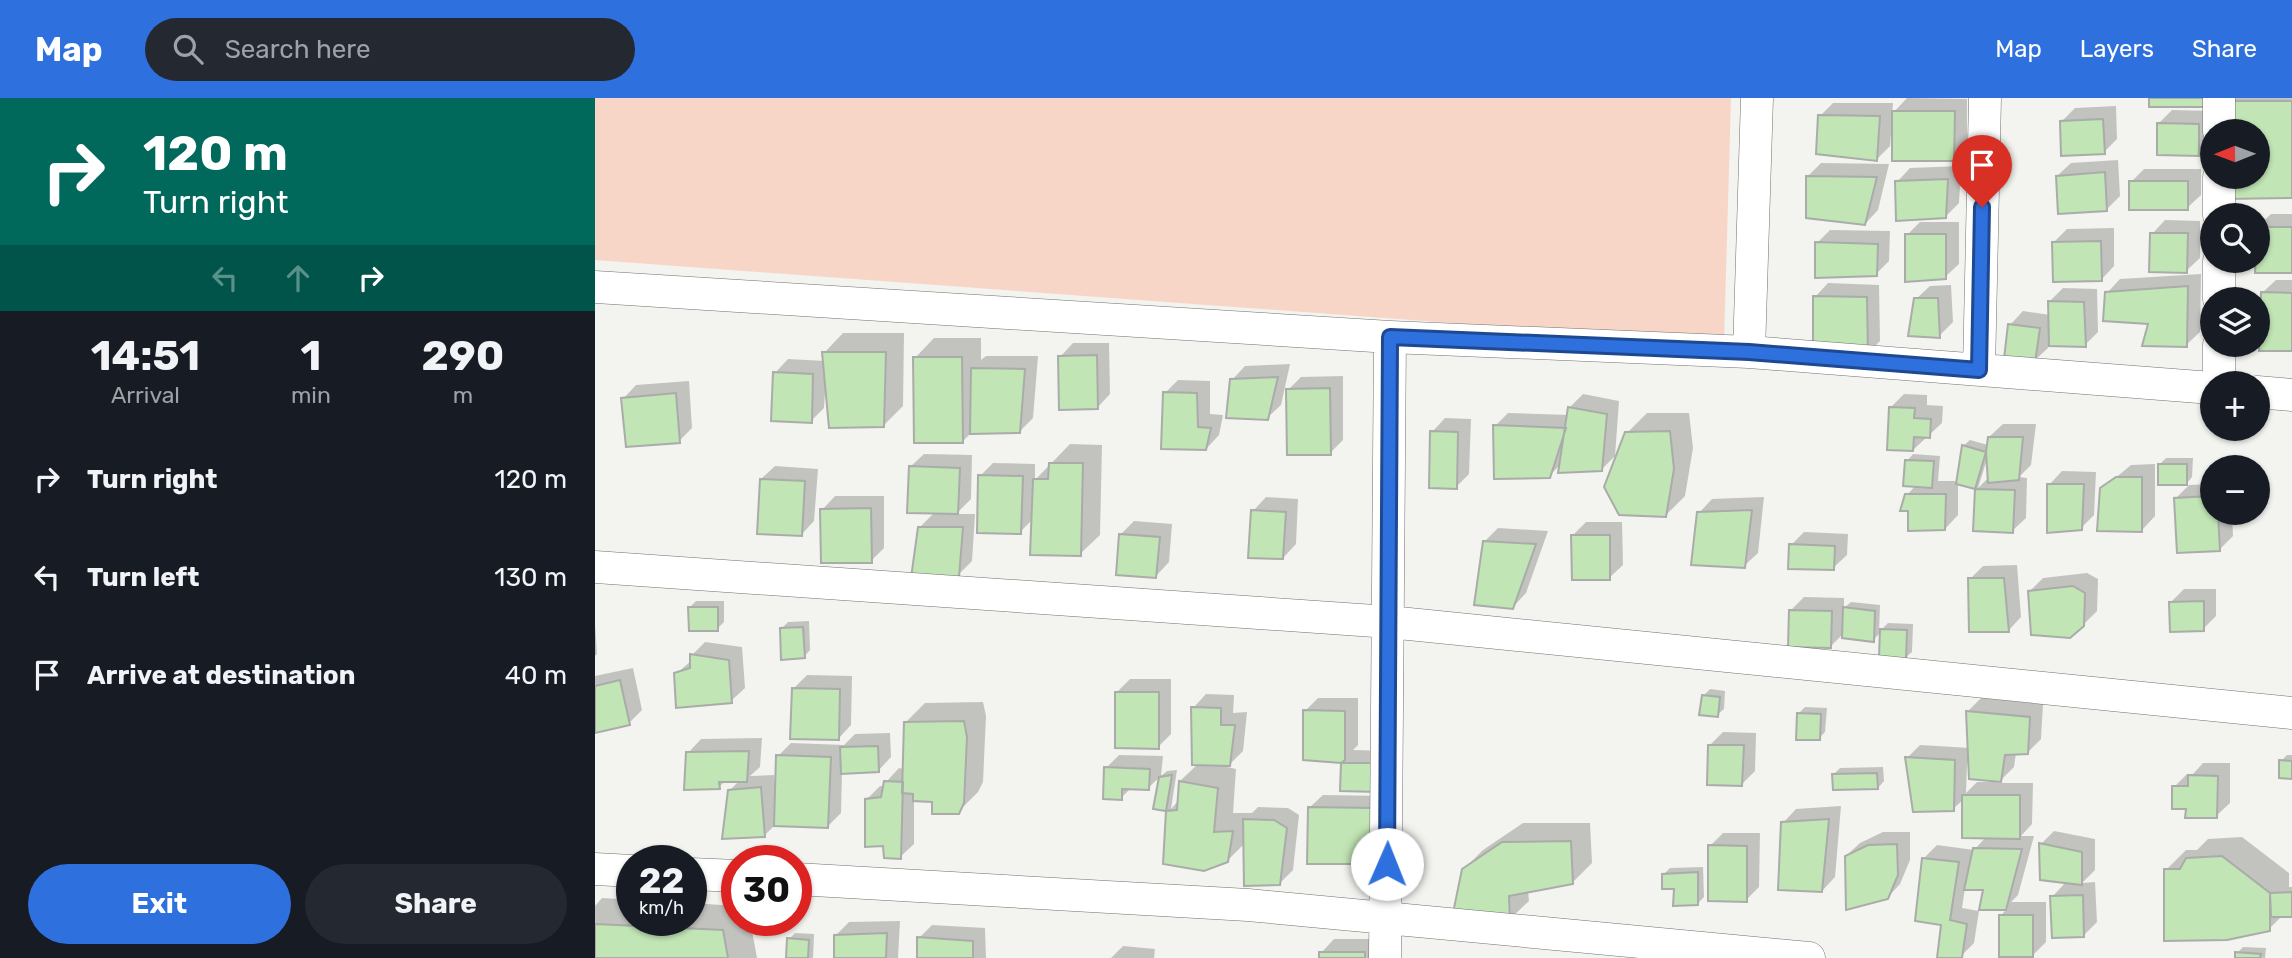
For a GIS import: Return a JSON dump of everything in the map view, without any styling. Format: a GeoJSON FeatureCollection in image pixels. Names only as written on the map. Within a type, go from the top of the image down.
{"type":"FeatureCollection","features":[{"type":"Feature","properties":{"kind":"street"},"geometry":{"type":"LineString","coordinates":[[1749,352],[1757,98]]}},
{"type":"Feature","properties":{"kind":"street"},"geometry":{"type":"LineString","coordinates":[[1979,370],[1985,98]]}},
{"type":"Feature","properties":{"kind":"street"},"geometry":{"type":"LineString","coordinates":[[2219,98],[2219,119]]}},
{"type":"Feature","properties":{"kind":"street"},"geometry":{"type":"LineString","coordinates":[[595,287],[1390,337],[1749,352],[2200,387]]}},
{"type":"Feature","properties":{"kind":"street"},"geometry":{"type":"LineString","coordinates":[[1385,958],[1390,337]]}},
{"type":"Feature","properties":{"kind":"street"},"geometry":{"type":"LineString","coordinates":[[2270,393],[2292,395]]}},
{"type":"Feature","properties":{"kind":"street"},"geometry":{"type":"LineString","coordinates":[[595,567],[1389,622],[2292,713]]}},
{"type":"Feature","properties":{"kind":"street"},"geometry":{"type":"LineString","coordinates":[[595,869],[616,870]]}},
{"type":"Feature","properties":{"kind":"street"},"geometry":{"type":"LineString","coordinates":[[812,880],[1142,897],[1809,958]]}},
{"type":"Feature","properties":{"kind":"shaded area"},"geometry":{"type":"Polygon","coordinates":[[[595,98],[1731,98],[1724,343],[595,260],[595,98]]]}},
{"type":"Feature","properties":{"kind":"building"},"geometry":{"type":"Polygon","coordinates":[[[2149,98],[2209,98],[2209,107],[2149,107],[2149,98]]]}},
{"type":"Feature","properties":{"kind":"building"},"geometry":{"type":"Polygon","coordinates":[[[2226,101],[2292,101],[2292,198],[2227,199],[2227,189],[2270,189],[2270,119],[2226,119],[2226,101]]]}},
{"type":"Feature","properties":{"kind":"building"},"geometry":{"type":"Polygon","coordinates":[[[1892,111],[1955,111],[1954,161],[1892,161],[1892,111]]]}},
{"type":"Feature","properties":{"kind":"building"},"geometry":{"type":"Polygon","coordinates":[[[1818,115],[1880,116],[1877,161],[1816,154],[1818,115]]]}},
{"type":"Feature","properties":{"kind":"building"},"geometry":{"type":"Polygon","coordinates":[[[2103,119],[2105,154],[2061,156],[2060,121],[2103,119]]]}},
{"type":"Feature","properties":{"kind":"building"},"geometry":{"type":"Polygon","coordinates":[[[2157,123],[2199,124],[2199,156],[2157,155],[2157,123]]]}},
{"type":"Feature","properties":{"kind":"building"},"geometry":{"type":"Polygon","coordinates":[[[2105,172],[2107,211],[2058,214],[2056,176],[2105,172]]]}},
{"type":"Feature","properties":{"kind":"building"},"geometry":{"type":"Polygon","coordinates":[[[1806,176],[1877,177],[1865,225],[1806,218],[1806,176]]]}},
{"type":"Feature","properties":{"kind":"building"},"geometry":{"type":"Polygon","coordinates":[[[1948,179],[1946,218],[1896,221],[1895,181],[1948,179]]]}},
{"type":"Feature","properties":{"kind":"building"},"geometry":{"type":"Polygon","coordinates":[[[2129,181],[2188,181],[2188,210],[2129,210],[2129,181]]]}},
{"type":"Feature","properties":{"kind":"building"},"geometry":{"type":"Polygon","coordinates":[[[2270,227],[2292,227],[2292,273],[2270,273],[2270,227]]]}},
{"type":"Feature","properties":{"kind":"building"},"geometry":{"type":"Polygon","coordinates":[[[2150,233],[2188,233],[2187,273],[2149,272],[2150,233]]]}},
{"type":"Feature","properties":{"kind":"building"},"geometry":{"type":"Polygon","coordinates":[[[1905,234],[1946,234],[1946,279],[1905,282],[1905,234]]]}},
{"type":"Feature","properties":{"kind":"building"},"geometry":{"type":"Polygon","coordinates":[[[2101,241],[2102,281],[2053,282],[2052,242],[2101,241]]]}},
{"type":"Feature","properties":{"kind":"building"},"geometry":{"type":"Polygon","coordinates":[[[1815,242],[1878,244],[1877,276],[1815,278],[1815,242]]]}},
{"type":"Feature","properties":{"kind":"building"},"geometry":{"type":"Polygon","coordinates":[[[2188,286],[2187,347],[2142,346],[2148,324],[2103,321],[2105,292],[2188,286]]]}},
{"type":"Feature","properties":{"kind":"building"},"geometry":{"type":"Polygon","coordinates":[[[2270,292],[2292,293],[2292,351],[2270,351],[2270,292]]]}},
{"type":"Feature","properties":{"kind":"building"},"geometry":{"type":"Polygon","coordinates":[[[1813,296],[1867,297],[1868,356],[1813,353],[1813,296]]]}},
{"type":"Feature","properties":{"kind":"building"},"geometry":{"type":"Polygon","coordinates":[[[1914,298],[1938,298],[1940,338],[1908,336],[1914,298]]]}},
{"type":"Feature","properties":{"kind":"building"},"geometry":{"type":"Polygon","coordinates":[[[2048,301],[2084,302],[2086,347],[2049,346],[2048,301]]]}},
{"type":"Feature","properties":{"kind":"building"},"geometry":{"type":"Polygon","coordinates":[[[2008,324],[2040,328],[2035,363],[2004,359],[2008,324]]]}},
{"type":"Feature","properties":{"kind":"building"},"geometry":{"type":"Polygon","coordinates":[[[822,352],[886,352],[884,427],[829,428],[822,352]]]}},
{"type":"Feature","properties":{"kind":"building"},"geometry":{"type":"Polygon","coordinates":[[[1097,355],[1098,409],[1059,410],[1058,356],[1097,355]]]}},
{"type":"Feature","properties":{"kind":"building"},"geometry":{"type":"Polygon","coordinates":[[[913,357],[962,357],[963,443],[914,443],[913,357]]]}},
{"type":"Feature","properties":{"kind":"building"},"geometry":{"type":"Polygon","coordinates":[[[971,368],[1025,369],[1020,433],[970,434],[971,368]]]}},
{"type":"Feature","properties":{"kind":"building"},"geometry":{"type":"Polygon","coordinates":[[[773,372],[813,374],[812,423],[771,421],[773,372]]]}},
{"type":"Feature","properties":{"kind":"building"},"geometry":{"type":"Polygon","coordinates":[[[1278,377],[1268,420],[1226,418],[1230,379],[1278,377]]]}},
{"type":"Feature","properties":{"kind":"building"},"geometry":{"type":"Polygon","coordinates":[[[1330,388],[1331,455],[1287,455],[1286,389],[1330,388]]]}},
{"type":"Feature","properties":{"kind":"building"},"geometry":{"type":"Polygon","coordinates":[[[1163,392],[1197,393],[1198,427],[1211,428],[1206,450],[1161,449],[1163,392]]]}},
{"type":"Feature","properties":{"kind":"building"},"geometry":{"type":"Polygon","coordinates":[[[676,393],[680,443],[626,447],[621,398],[676,393]]]}},
{"type":"Feature","properties":{"kind":"building"},"geometry":{"type":"Polygon","coordinates":[[[1568,407],[1607,414],[1602,471],[1558,473],[1568,407]]]}},
{"type":"Feature","properties":{"kind":"building"},"geometry":{"type":"Polygon","coordinates":[[[1889,407],[1915,408],[1914,418],[1931,419],[1930,438],[1914,437],[1913,451],[1887,450],[1889,407]]]}},
{"type":"Feature","properties":{"kind":"building"},"geometry":{"type":"Polygon","coordinates":[[[1493,425],[1566,428],[1550,478],[1494,479],[1493,425]]]}},
{"type":"Feature","properties":{"kind":"building"},"geometry":{"type":"Polygon","coordinates":[[[1430,431],[1458,432],[1457,489],[1429,488],[1430,431]]]}},
{"type":"Feature","properties":{"kind":"building"},"geometry":{"type":"Polygon","coordinates":[[[1670,431],[1674,469],[1666,517],[1619,515],[1604,487],[1625,432],[1670,431]]]}},
{"type":"Feature","properties":{"kind":"building"},"geometry":{"type":"Polygon","coordinates":[[[1988,437],[2023,437],[2019,480],[1988,483],[1988,437]]]}},
{"type":"Feature","properties":{"kind":"building"},"geometry":{"type":"Polygon","coordinates":[[[1962,445],[1986,452],[1975,489],[1956,484],[1962,445]]]}},
{"type":"Feature","properties":{"kind":"building"},"geometry":{"type":"Polygon","coordinates":[[[1905,460],[1934,461],[1932,488],[1903,486],[1905,460]]]}},
{"type":"Feature","properties":{"kind":"building"},"geometry":{"type":"Polygon","coordinates":[[[1049,463],[1083,463],[1081,556],[1030,555],[1033,479],[1048,479],[1049,463]]]}},
{"type":"Feature","properties":{"kind":"building"},"geometry":{"type":"Polygon","coordinates":[[[2158,464],[2187,464],[2187,485],[2158,485],[2158,464]]]}},
{"type":"Feature","properties":{"kind":"building"},"geometry":{"type":"Polygon","coordinates":[[[909,466],[960,468],[958,514],[907,513],[909,466]]]}},
{"type":"Feature","properties":{"kind":"building"},"geometry":{"type":"Polygon","coordinates":[[[978,475],[1023,476],[1021,534],[977,533],[978,475]]]}},
{"type":"Feature","properties":{"kind":"building"},"geometry":{"type":"Polygon","coordinates":[[[2116,477],[2142,477],[2142,532],[2097,531],[2100,488],[2116,477]]]}},
{"type":"Feature","properties":{"kind":"building"},"geometry":{"type":"Polygon","coordinates":[[[760,479],[805,481],[802,536],[757,534],[760,479]]]}},
{"type":"Feature","properties":{"kind":"building"},"geometry":{"type":"Polygon","coordinates":[[[2047,484],[2084,484],[2082,530],[2047,533],[2047,484]]]}},
{"type":"Feature","properties":{"kind":"building"},"geometry":{"type":"Polygon","coordinates":[[[1975,489],[2015,490],[2013,533],[1973,531],[1975,489]]]}},
{"type":"Feature","properties":{"kind":"building"},"geometry":{"type":"Polygon","coordinates":[[[1905,494],[1946,494],[1945,530],[1908,531],[1908,511],[1900,511],[1905,494]]]}},
{"type":"Feature","properties":{"kind":"building"},"geometry":{"type":"Polygon","coordinates":[[[2200,497],[2200,525],[2219,525],[2220,551],[2177,553],[2174,498],[2200,497]]]}},
{"type":"Feature","properties":{"kind":"building"},"geometry":{"type":"Polygon","coordinates":[[[871,508],[872,563],[821,563],[820,509],[871,508]]]}},
{"type":"Feature","properties":{"kind":"building"},"geometry":{"type":"Polygon","coordinates":[[[1251,510],[1286,512],[1283,559],[1248,558],[1251,510]]]}},
{"type":"Feature","properties":{"kind":"building"},"geometry":{"type":"Polygon","coordinates":[[[1752,510],[1745,568],[1691,565],[1697,512],[1752,510]]]}},
{"type":"Feature","properties":{"kind":"building"},"geometry":{"type":"Polygon","coordinates":[[[918,527],[963,527],[959,577],[911,578],[918,527]]]}},
{"type":"Feature","properties":{"kind":"building"},"geometry":{"type":"Polygon","coordinates":[[[1119,534],[1160,537],[1156,578],[1116,575],[1119,534]]]}},
{"type":"Feature","properties":{"kind":"building"},"geometry":{"type":"Polygon","coordinates":[[[1571,535],[1610,535],[1610,580],[1572,580],[1571,535]]]}},
{"type":"Feature","properties":{"kind":"building"},"geometry":{"type":"Polygon","coordinates":[[[1483,541],[1536,544],[1513,609],[1474,605],[1483,541]]]}},
{"type":"Feature","properties":{"kind":"building"},"geometry":{"type":"Polygon","coordinates":[[[1789,544],[1835,546],[1834,570],[1788,569],[1789,544]]]}},
{"type":"Feature","properties":{"kind":"building"},"geometry":{"type":"Polygon","coordinates":[[[1968,578],[2004,578],[2009,632],[1969,632],[1968,578]]]}},
{"type":"Feature","properties":{"kind":"building"},"geometry":{"type":"Polygon","coordinates":[[[2073,586],[2085,593],[2084,626],[2070,638],[2031,635],[2028,591],[2073,586]]]}},
{"type":"Feature","properties":{"kind":"building"},"geometry":{"type":"Polygon","coordinates":[[[2204,601],[2204,631],[2170,632],[2169,602],[2204,601]]]}},
{"type":"Feature","properties":{"kind":"building"},"geometry":{"type":"Polygon","coordinates":[[[688,607],[718,607],[718,631],[689,631],[688,607]]]}},
{"type":"Feature","properties":{"kind":"building"},"geometry":{"type":"Polygon","coordinates":[[[1843,607],[1875,611],[1874,642],[1842,638],[1843,607]]]}},
{"type":"Feature","properties":{"kind":"building"},"geometry":{"type":"Polygon","coordinates":[[[1789,610],[1832,611],[1831,648],[1788,647],[1789,610]]]}},
{"type":"Feature","properties":{"kind":"building"},"geometry":{"type":"Polygon","coordinates":[[[803,627],[805,658],[781,660],[780,628],[803,627]]]}},
{"type":"Feature","properties":{"kind":"building"},"geometry":{"type":"Polygon","coordinates":[[[1880,629],[1907,630],[1906,660],[1879,658],[1880,629]]]}},
{"type":"Feature","properties":{"kind":"building"},"geometry":{"type":"Polygon","coordinates":[[[690,654],[729,660],[732,703],[676,708],[674,673],[690,668],[690,654]]]}},
{"type":"Feature","properties":{"kind":"building"},"geometry":{"type":"Polygon","coordinates":[[[620,680],[630,725],[595,733],[595,686],[620,680]]]}},
{"type":"Feature","properties":{"kind":"building"},"geometry":{"type":"Polygon","coordinates":[[[792,688],[840,689],[839,740],[790,739],[792,688]]]}},
{"type":"Feature","properties":{"kind":"building"},"geometry":{"type":"Polygon","coordinates":[[[1115,692],[1159,692],[1159,749],[1115,748],[1115,692]]]}},
{"type":"Feature","properties":{"kind":"building"},"geometry":{"type":"Polygon","coordinates":[[[1702,695],[1720,697],[1718,717],[1699,715],[1702,695]]]}},
{"type":"Feature","properties":{"kind":"building"},"geometry":{"type":"Polygon","coordinates":[[[1191,707],[1221,708],[1221,725],[1235,725],[1230,766],[1192,765],[1191,707]]]}},
{"type":"Feature","properties":{"kind":"building"},"geometry":{"type":"Polygon","coordinates":[[[1303,710],[1345,711],[1345,760],[1341,763],[1303,760],[1303,710]]]}},
{"type":"Feature","properties":{"kind":"building"},"geometry":{"type":"Polygon","coordinates":[[[1966,711],[2030,717],[2028,754],[2005,755],[2001,782],[1969,779],[1966,711]]]}},
{"type":"Feature","properties":{"kind":"building"},"geometry":{"type":"Polygon","coordinates":[[[1797,713],[1821,714],[1820,740],[1796,740],[1797,713]]]}},
{"type":"Feature","properties":{"kind":"building"},"geometry":{"type":"Polygon","coordinates":[[[964,721],[967,737],[964,803],[959,814],[932,814],[932,802],[913,801],[913,794],[902,793],[904,722],[964,721]]]}},
{"type":"Feature","properties":{"kind":"building"},"geometry":{"type":"Polygon","coordinates":[[[1708,745],[1744,745],[1742,786],[1707,785],[1708,745]]]}},
{"type":"Feature","properties":{"kind":"building"},"geometry":{"type":"Polygon","coordinates":[[[878,746],[879,772],[841,774],[840,747],[878,746]]]}},
{"type":"Feature","properties":{"kind":"building"},"geometry":{"type":"Polygon","coordinates":[[[749,751],[747,782],[719,782],[720,789],[684,790],[686,752],[749,751]]]}},
{"type":"Feature","properties":{"kind":"building"},"geometry":{"type":"Polygon","coordinates":[[[776,755],[831,757],[828,828],[774,826],[776,755]]]}},
{"type":"Feature","properties":{"kind":"building"},"geometry":{"type":"Polygon","coordinates":[[[1905,757],[1955,760],[1954,811],[1913,812],[1905,757]]]}},
{"type":"Feature","properties":{"kind":"building"},"geometry":{"type":"Polygon","coordinates":[[[2279,760],[2292,761],[2292,779],[2279,778],[2279,760]]]}},
{"type":"Feature","properties":{"kind":"building"},"geometry":{"type":"Polygon","coordinates":[[[1341,763],[1378,763],[1378,792],[1340,791],[1341,763]]]}},
{"type":"Feature","properties":{"kind":"building"},"geometry":{"type":"Polygon","coordinates":[[[1104,767],[1150,769],[1149,790],[1122,789],[1122,800],[1103,799],[1104,767]]]}},
{"type":"Feature","properties":{"kind":"building"},"geometry":{"type":"Polygon","coordinates":[[[1877,773],[1878,789],[1833,790],[1832,774],[1877,773]]]}},
{"type":"Feature","properties":{"kind":"building"},"geometry":{"type":"Polygon","coordinates":[[[1172,775],[1166,811],[1153,809],[1159,777],[1172,775]]]}},
{"type":"Feature","properties":{"kind":"building"},"geometry":{"type":"Polygon","coordinates":[[[2188,775],[2218,776],[2217,818],[2185,818],[2186,809],[2172,809],[2172,786],[2188,786],[2188,775]]]}},
{"type":"Feature","properties":{"kind":"building"},"geometry":{"type":"Polygon","coordinates":[[[884,781],[903,782],[901,859],[884,858],[883,846],[865,847],[865,799],[881,797],[884,781]]]}},
{"type":"Feature","properties":{"kind":"building"},"geometry":{"type":"Polygon","coordinates":[[[1179,781],[1218,788],[1214,832],[1233,831],[1228,862],[1204,871],[1163,864],[1166,811],[1177,810],[1179,781]]]}},
{"type":"Feature","properties":{"kind":"building"},"geometry":{"type":"Polygon","coordinates":[[[761,787],[765,837],[722,839],[728,790],[761,787]]]}},
{"type":"Feature","properties":{"kind":"building"},"geometry":{"type":"Polygon","coordinates":[[[1962,795],[2020,795],[2020,839],[1962,838],[1962,795]]]}},
{"type":"Feature","properties":{"kind":"building"},"geometry":{"type":"Polygon","coordinates":[[[1308,807],[1373,808],[1373,864],[1307,864],[1308,807]]]}},
{"type":"Feature","properties":{"kind":"building"},"geometry":{"type":"Polygon","coordinates":[[[1243,819],[1274,820],[1287,828],[1280,885],[1244,886],[1243,819]]]}},
{"type":"Feature","properties":{"kind":"building"},"geometry":{"type":"Polygon","coordinates":[[[1829,819],[1822,892],[1778,890],[1781,822],[1829,819]]]}},
{"type":"Feature","properties":{"kind":"building"},"geometry":{"type":"Polygon","coordinates":[[[1571,841],[1573,884],[1509,896],[1510,922],[1452,918],[1462,869],[1502,842],[1571,841]]]}},
{"type":"Feature","properties":{"kind":"building"},"geometry":{"type":"Polygon","coordinates":[[[2039,843],[2082,852],[2082,885],[2040,880],[2039,843]]]}},
{"type":"Feature","properties":{"kind":"building"},"geometry":{"type":"Polygon","coordinates":[[[1897,844],[1898,875],[1888,899],[1846,910],[1845,856],[1868,845],[1897,844]]]}},
{"type":"Feature","properties":{"kind":"building"},"geometry":{"type":"Polygon","coordinates":[[[1708,845],[1747,846],[1747,902],[1708,901],[1708,845]]]}},
{"type":"Feature","properties":{"kind":"building"},"geometry":{"type":"Polygon","coordinates":[[[1973,848],[2022,849],[2006,910],[1979,910],[1983,890],[1964,890],[1973,848]]]}},
{"type":"Feature","properties":{"kind":"building"},"geometry":{"type":"Polygon","coordinates":[[[2222,856],[2270,893],[2270,931],[2227,940],[2164,941],[2164,869],[2180,869],[2186,858],[2222,856]]]}},
{"type":"Feature","properties":{"kind":"building"},"geometry":{"type":"Polygon","coordinates":[[[1922,858],[1959,862],[1950,920],[1967,924],[1962,958],[1937,958],[1941,925],[1915,921],[1922,858]]]}},
{"type":"Feature","properties":{"kind":"building"},"geometry":{"type":"Polygon","coordinates":[[[1698,872],[1698,905],[1673,906],[1674,889],[1662,889],[1662,874],[1698,872]]]}},
{"type":"Feature","properties":{"kind":"building"},"geometry":{"type":"Polygon","coordinates":[[[2292,892],[2292,917],[2271,917],[2270,893],[2292,892]]]}},
{"type":"Feature","properties":{"kind":"building"},"geometry":{"type":"Polygon","coordinates":[[[2083,895],[2084,937],[2052,938],[2050,896],[2083,895]]]}},
{"type":"Feature","properties":{"kind":"building"},"geometry":{"type":"Polygon","coordinates":[[[1999,915],[2033,915],[2033,957],[1999,957],[1999,915]]]}},
{"type":"Feature","properties":{"kind":"building"},"geometry":{"type":"Polygon","coordinates":[[[595,924],[616,925],[616,936],[707,936],[707,929],[721,930],[728,958],[595,958],[595,924]]]}},
{"type":"Feature","properties":{"kind":"building"},"geometry":{"type":"Polygon","coordinates":[[[887,933],[886,958],[834,958],[834,935],[887,933]]]}},
{"type":"Feature","properties":{"kind":"building"},"geometry":{"type":"Polygon","coordinates":[[[917,937],[973,941],[973,958],[917,958],[917,937]]]}},
{"type":"Feature","properties":{"kind":"building"},"geometry":{"type":"Polygon","coordinates":[[[787,938],[809,940],[808,958],[786,958],[787,938]]]}},
{"type":"Feature","properties":{"kind":"building"},"geometry":{"type":"Polygon","coordinates":[[[1319,952],[1365,952],[1365,958],[1319,958],[1319,952]]]}},
{"type":"Feature","properties":{"kind":"building"},"geometry":{"type":"Polygon","coordinates":[[[2235,952],[2261,954],[2260,958],[2235,958],[2235,952]]]}},
{"type":"Feature","properties":{"kind":"route"},"geometry":{"type":"LineString","coordinates":[[1387,864],[1390,337],[1749,352],[1979,370],[1982,207]]}}]}
